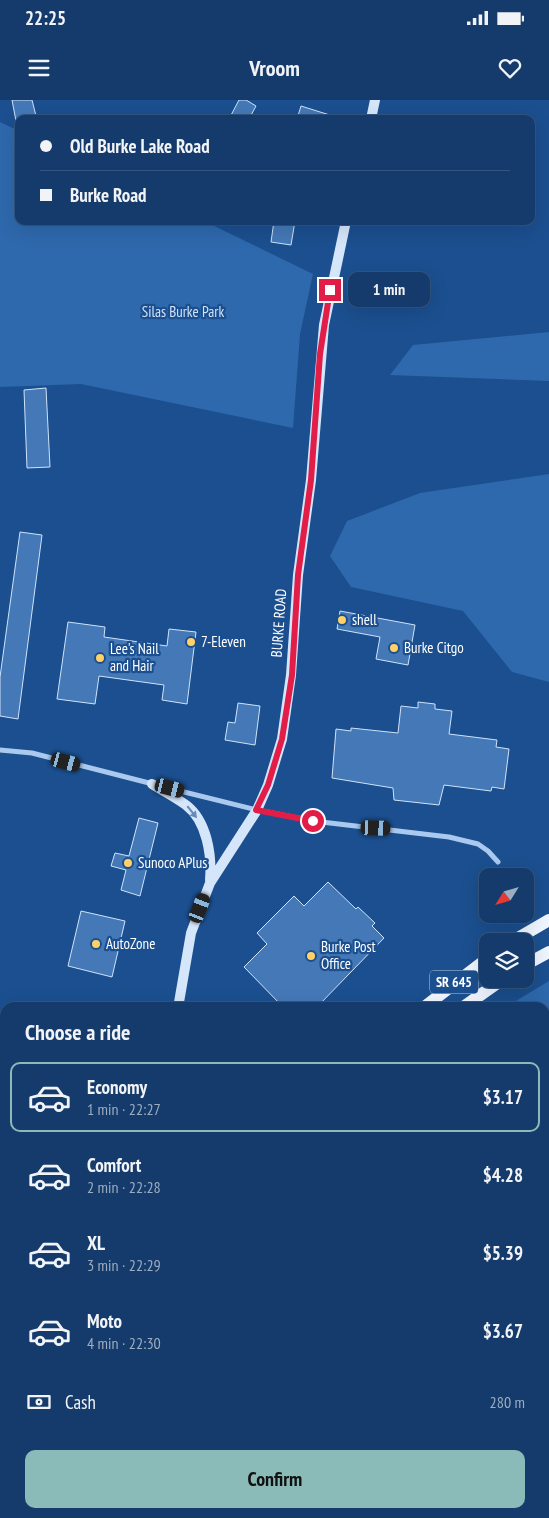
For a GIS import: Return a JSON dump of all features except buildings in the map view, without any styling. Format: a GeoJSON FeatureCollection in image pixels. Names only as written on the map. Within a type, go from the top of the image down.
{"type":"FeatureCollection","features":[{"type":"Feature","properties":{"kind":"main road"},"geometry":{"type":"LineString","coordinates":[[527,933],[549,920]]}},
{"type":"Feature","properties":{"kind":"main road"},"geometry":{"type":"LineString","coordinates":[[534,960],[549,952]]}},
{"type":"Feature","properties":{"kind":"main road","name":"SR 645"},"geometry":{"type":"LineString","coordinates":[[431,1002],[479,965]]}},
{"type":"Feature","properties":{"kind":"main road","name":"SR 645"},"geometry":{"type":"LineString","coordinates":[[470,1002],[490,988]]}},
{"type":"Feature","properties":{"kind":"street"},"geometry":{"type":"LineString","coordinates":[[372,115],[375,100]]}},
{"type":"Feature","properties":{"kind":"street","name":"BURKE ROAD"},"geometry":{"type":"LineString","coordinates":[[179,1002],[191,933],[210,883],[256,810],[268,785],[282,739],[292,675],[298,575],[311,480],[322,344],[330,290],[345,225]]}},
{"type":"Feature","properties":{"kind":"street"},"geometry":{"type":"LineString","coordinates":[[0,750],[32,753],[256,810],[320,822],[449,837],[478,844],[488,850],[498,862]]}},
{"type":"Feature","properties":{"kind":"street"},"geometry":{"type":"LineString","coordinates":[[152,784],[187,806],[203,828],[211,866],[210,883]]}},
{"type":"Feature","properties":{"kind":"green space","name":"Silas Burke Park"},"geometry":{"type":"Polygon","coordinates":[[[0,122],[15,129],[15,225],[212,225],[313,274],[300,334],[293,428],[81,384],[0,387],[0,122]]]}},
{"type":"Feature","properties":{"kind":"green space"},"geometry":{"type":"Polygon","coordinates":[[[549,332],[549,381],[390,375],[413,345],[549,332]]]}},
{"type":"Feature","properties":{"kind":"green space"},"geometry":{"type":"Polygon","coordinates":[[[549,474],[549,682],[512,672],[463,611],[351,587],[330,556],[347,521],[420,493],[549,474]]]}},
{"type":"Feature","properties":{"kind":"green space"},"geometry":{"type":"Polygon","coordinates":[[[549,981],[549,1002],[514,1002],[549,981]]]}},
{"type":"Feature","properties":{"kind":"place","name":"shell"},"geometry":{"type":"Point","coordinates":[342,620]}},
{"type":"Feature","properties":{"kind":"place","name":"7-Eleven"},"geometry":{"type":"Point","coordinates":[191,642]}},
{"type":"Feature","properties":{"kind":"place","name":"Burke Citgo"},"geometry":{"type":"Point","coordinates":[394,648]}},
{"type":"Feature","properties":{"kind":"place","name":"Lee's Nail and Hair"},"geometry":{"type":"Point","coordinates":[100,658]}},
{"type":"Feature","properties":{"kind":"place","name":"Sunoco APlus"},"geometry":{"type":"Point","coordinates":[128,863]}},
{"type":"Feature","properties":{"kind":"place","name":"AutoZone"},"geometry":{"type":"Point","coordinates":[96,944]}},
{"type":"Feature","properties":{"kind":"place","name":"Burke Post Office"},"geometry":{"type":"Point","coordinates":[311,956]}},
{"type":"Feature","properties":{"kind":"route"},"geometry":{"type":"LineString","coordinates":[[313,821],[256,810],[268,785],[282,739],[292,675],[293,632],[298,575],[311,480],[320,354],[330,290]]}}]}
